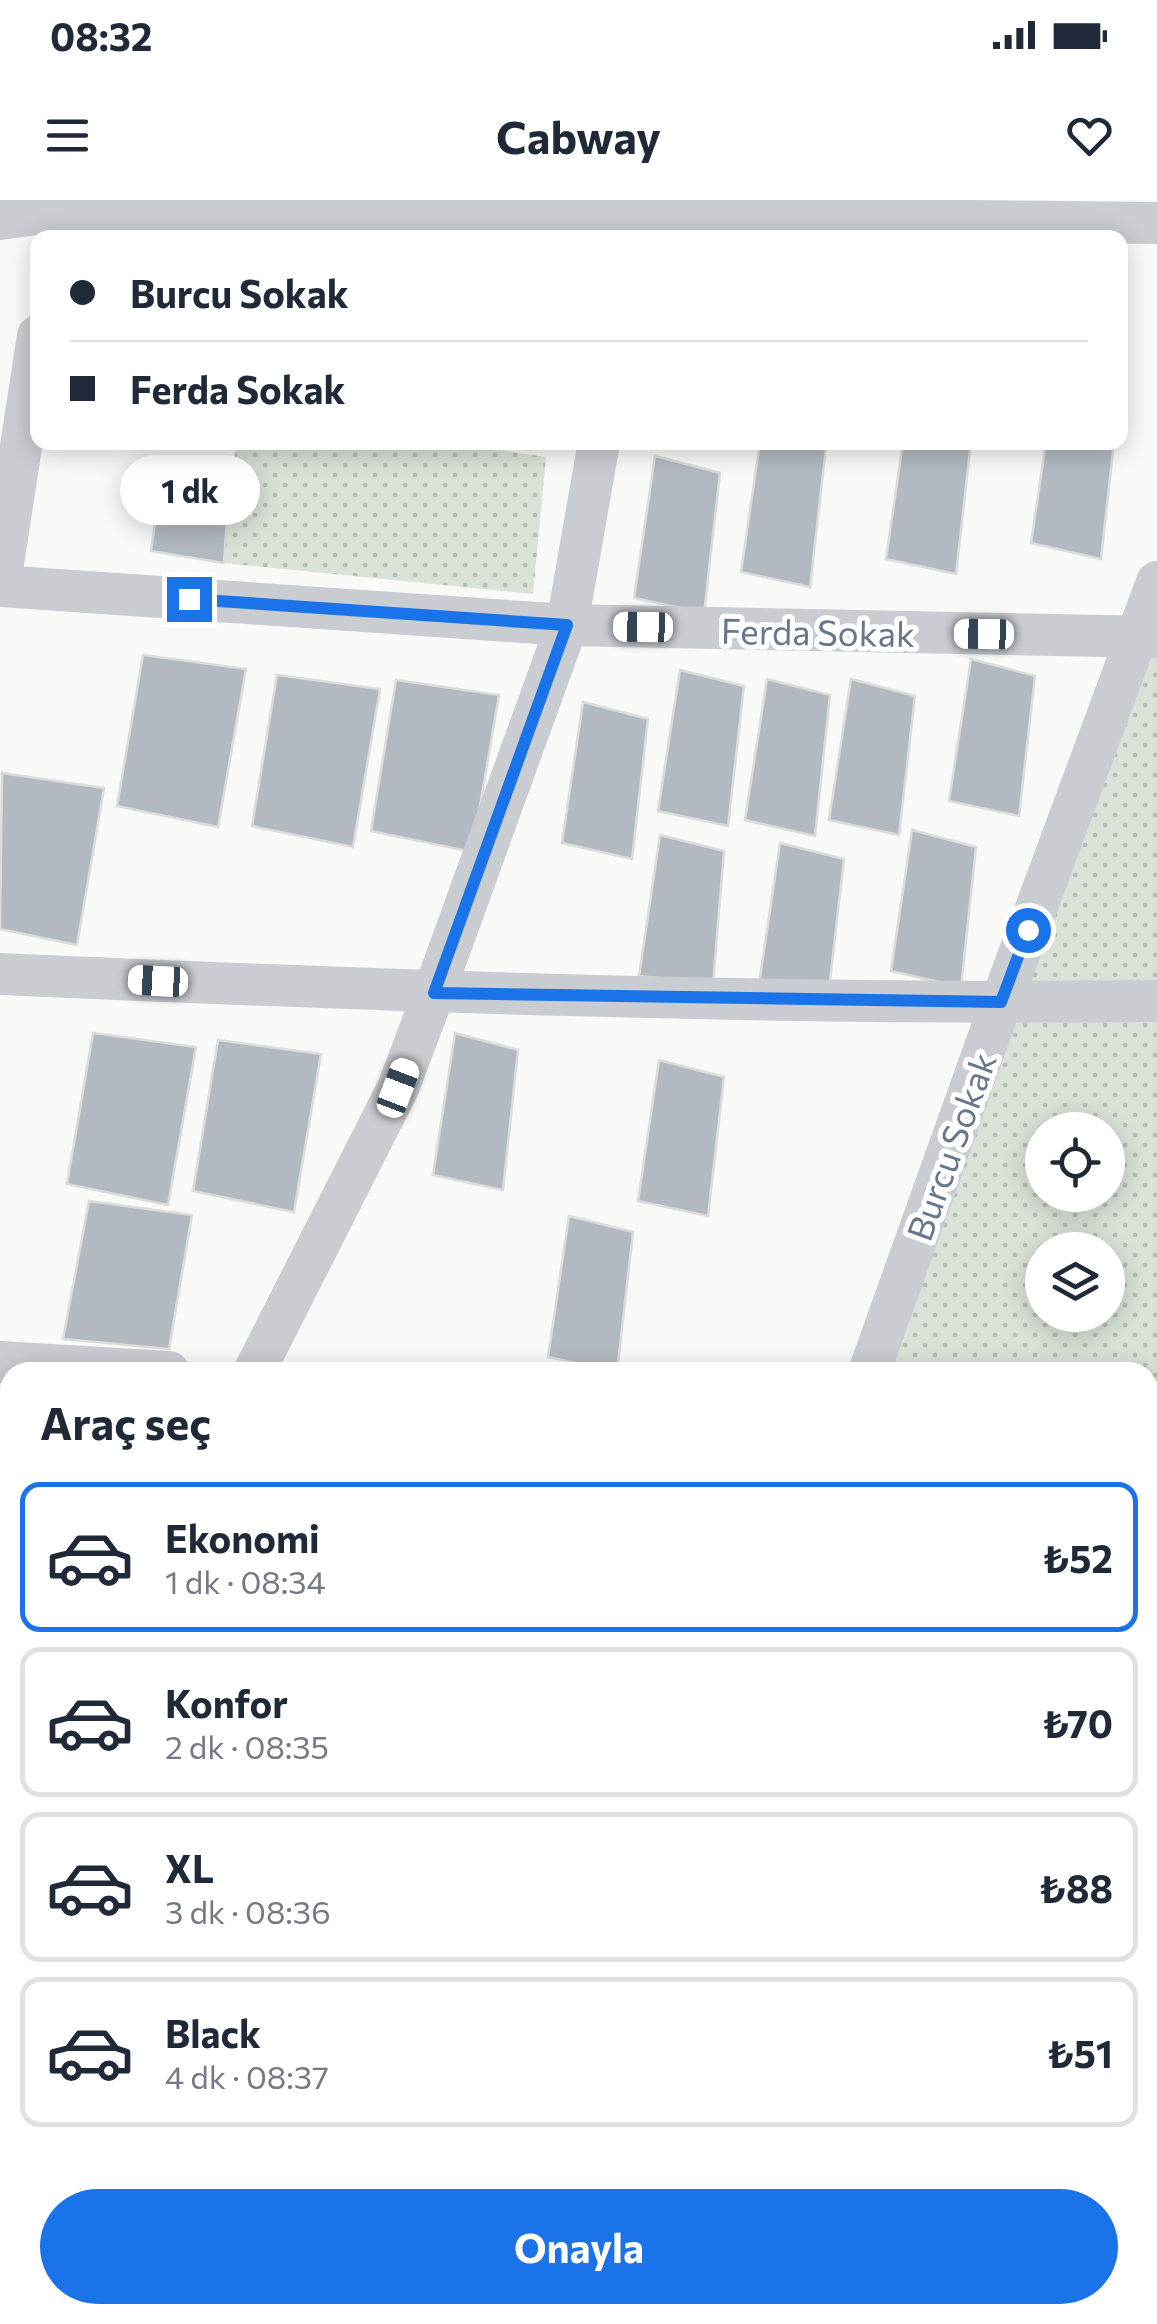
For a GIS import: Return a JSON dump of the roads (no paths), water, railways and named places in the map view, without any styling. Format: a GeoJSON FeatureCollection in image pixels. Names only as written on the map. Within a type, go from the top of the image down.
{"type":"FeatureCollection","features":[{"type":"Feature","properties":{"kind":"street"},"geometry":{"type":"LineString","coordinates":[[0,218],[631,218],[957,210],[1157,224]]}},
{"type":"Feature","properties":{"kind":"street"},"geometry":{"type":"LineString","coordinates":[[0,584],[30,388]]}},
{"type":"Feature","properties":{"kind":"street"},"geometry":{"type":"LineString","coordinates":[[259,1362],[398,1088],[434,993],[567,625],[598,450]]}},
{"type":"Feature","properties":{"kind":"street","name":"Burcu Sokak"},"geometry":{"type":"LineString","coordinates":[[873,1362],[1001,1002],[1146,638],[1157,582]]}},
{"type":"Feature","properties":{"kind":"street","name":"Ferda Sokak"},"geometry":{"type":"LineString","coordinates":[[0,584],[567,625],[1146,638]]}},
{"type":"Feature","properties":{"kind":"street"},"geometry":{"type":"LineString","coordinates":[[0,974],[434,993],[1157,1001]]}}]}
